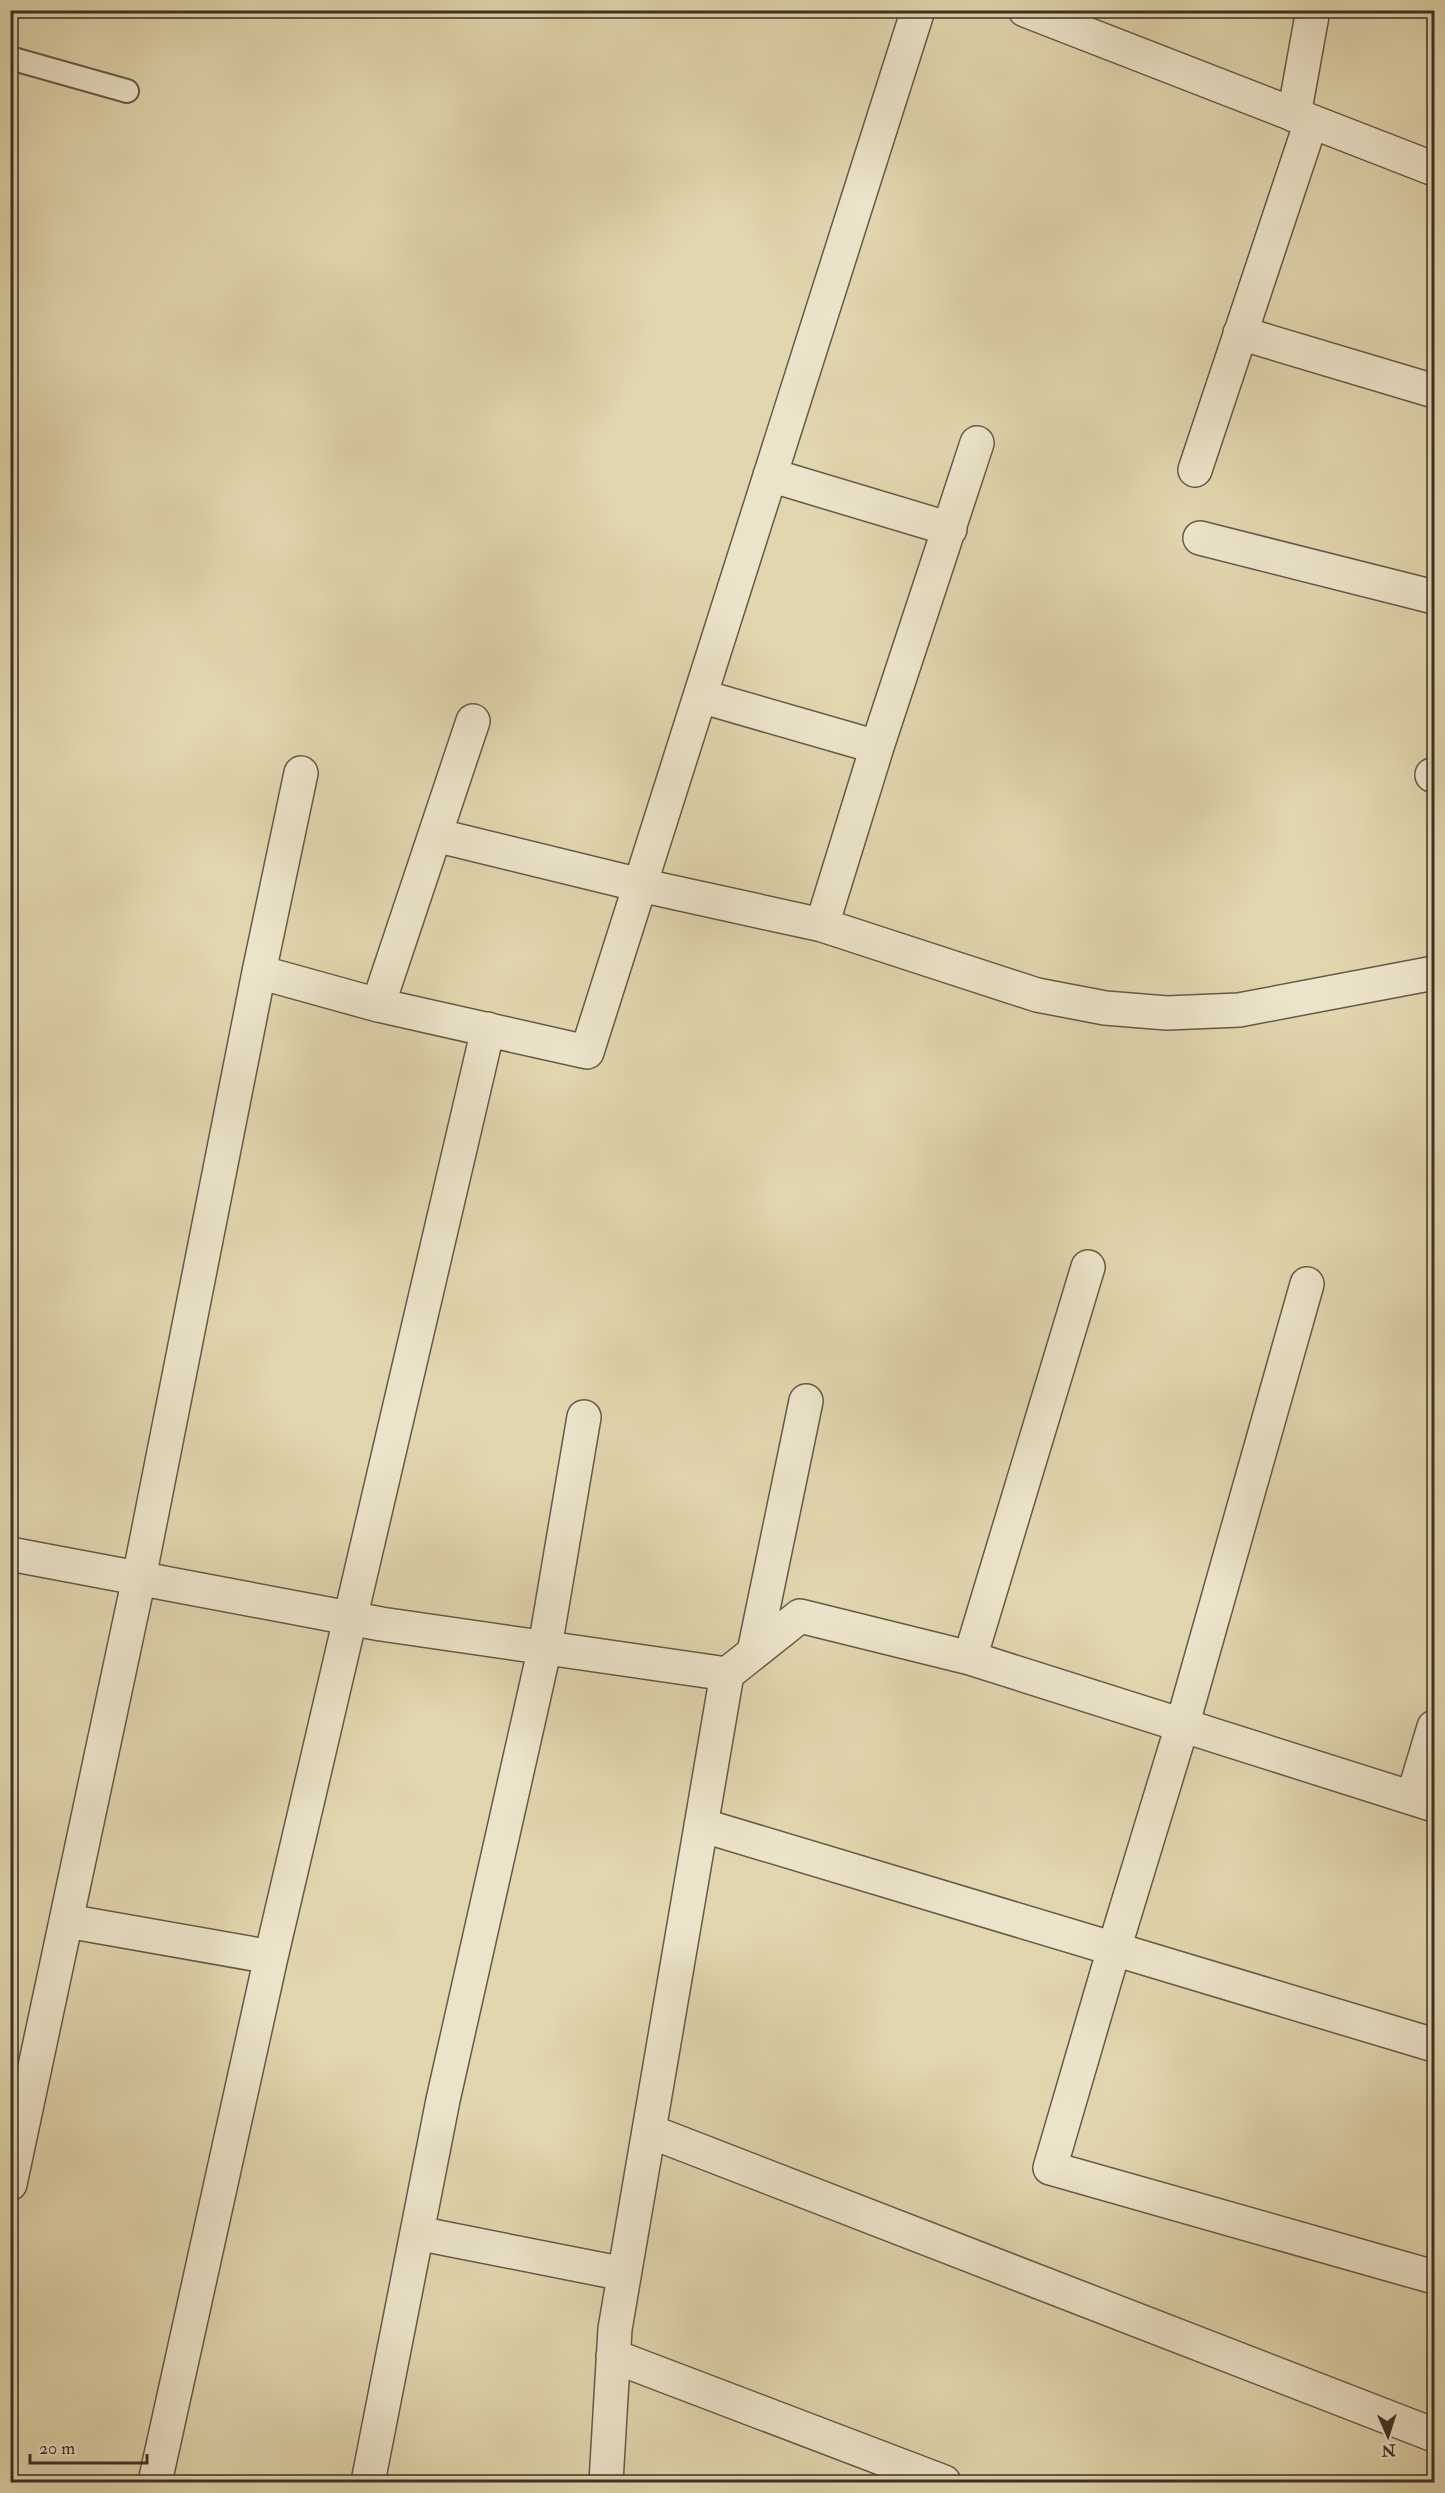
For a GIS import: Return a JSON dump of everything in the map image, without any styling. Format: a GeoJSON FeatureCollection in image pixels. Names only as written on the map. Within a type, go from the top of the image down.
{"type":"FeatureCollection","features":[{"type":"Feature","properties":{"kind":"street"},"geometry":{"type":"LineString","coordinates":[[259,972],[378,1005],[587,1052],[918,10]]}},
{"type":"Feature","properties":{"kind":"street"},"geometry":{"type":"LineString","coordinates":[[1025,10],[1066,18],[1302,118],[1434,169]]}},
{"type":"Feature","properties":{"kind":"street"},"geometry":{"type":"LineString","coordinates":[[1195,470],[1240,333],[1302,118],[1312,10]]}},
{"type":"Feature","properties":{"kind":"street"},"geometry":{"type":"LineString","coordinates":[[1240,333],[1434,391]]}},
{"type":"Feature","properties":{"kind":"street"},"geometry":{"type":"LineString","coordinates":[[822,925],[976,443]]}},
{"type":"Feature","properties":{"kind":"street"},"geometry":{"type":"LineString","coordinates":[[770,476],[950,529]]}},
{"type":"Feature","properties":{"kind":"street"},"geometry":{"type":"LineString","coordinates":[[1200,538],[1434,597]]}},
{"type":"Feature","properties":{"kind":"street"},"geometry":{"type":"LineString","coordinates":[[700,696],[877,747]]}},
{"type":"Feature","properties":{"kind":"street"},"geometry":{"type":"LineString","coordinates":[[378,1005],[473,721]]}},
{"type":"Feature","properties":{"kind":"street"},"geometry":{"type":"LineString","coordinates":[[10,2184],[139,1578],[259,972],[301,773]]}},
{"type":"Feature","properties":{"kind":"street"},"geometry":{"type":"LineString","coordinates":[[435,835],[640,885],[822,925],[1037,996],[1105,1008],[1167,1013],[1239,1010],[1434,973]]}},
{"type":"Feature","properties":{"kind":"street"},"geometry":{"type":"LineString","coordinates":[[155,2482],[271,1957],[488,1029]]}},
{"type":"Feature","properties":{"kind":"street"},"geometry":{"type":"LineString","coordinates":[[970,1658],[1088,1267]]}},
{"type":"Feature","properties":{"kind":"street"},"geometry":{"type":"LineString","coordinates":[[1307,1284],[1182,1726],[1113,1949],[1050,2168],[1434,2277]]}},
{"type":"Feature","properties":{"kind":"street"},"geometry":{"type":"LineString","coordinates":[[754,1652],[806,1401]]}},
{"type":"Feature","properties":{"kind":"street"},"geometry":{"type":"LineString","coordinates":[[368,2482],[443,2100],[545,1647],[584,1417]]}},
{"type":"Feature","properties":{"kind":"street"},"geometry":{"type":"LineString","coordinates":[[10,1554],[350,1618],[727,1674]]}},
{"type":"Feature","properties":{"kind":"street"},"geometry":{"type":"LineString","coordinates":[[606,2482],[615,2329],[727,1674],[800,1616],[970,1658],[1424,1801],[1434,1727]]}},
{"type":"Feature","properties":{"kind":"street"},"geometry":{"type":"LineString","coordinates":[[701,1826],[1434,2045]]}},
{"type":"Feature","properties":{"kind":"street"},"geometry":{"type":"LineString","coordinates":[[67,1921],[271,1957]]}},
{"type":"Feature","properties":{"kind":"street"},"geometry":{"type":"LineString","coordinates":[[649,2131],[1434,2435]]}},
{"type":"Feature","properties":{"kind":"street"},"geometry":{"type":"LineString","coordinates":[[417,2234],[624,2274]]}},
{"type":"Feature","properties":{"kind":"street"},"geometry":{"type":"LineString","coordinates":[[613,2356],[944,2482]]}},
{"type":"Feature","properties":{"kind":"lane"},"geometry":{"type":"LineString","coordinates":[[10,58],[127,91]]}}]}
